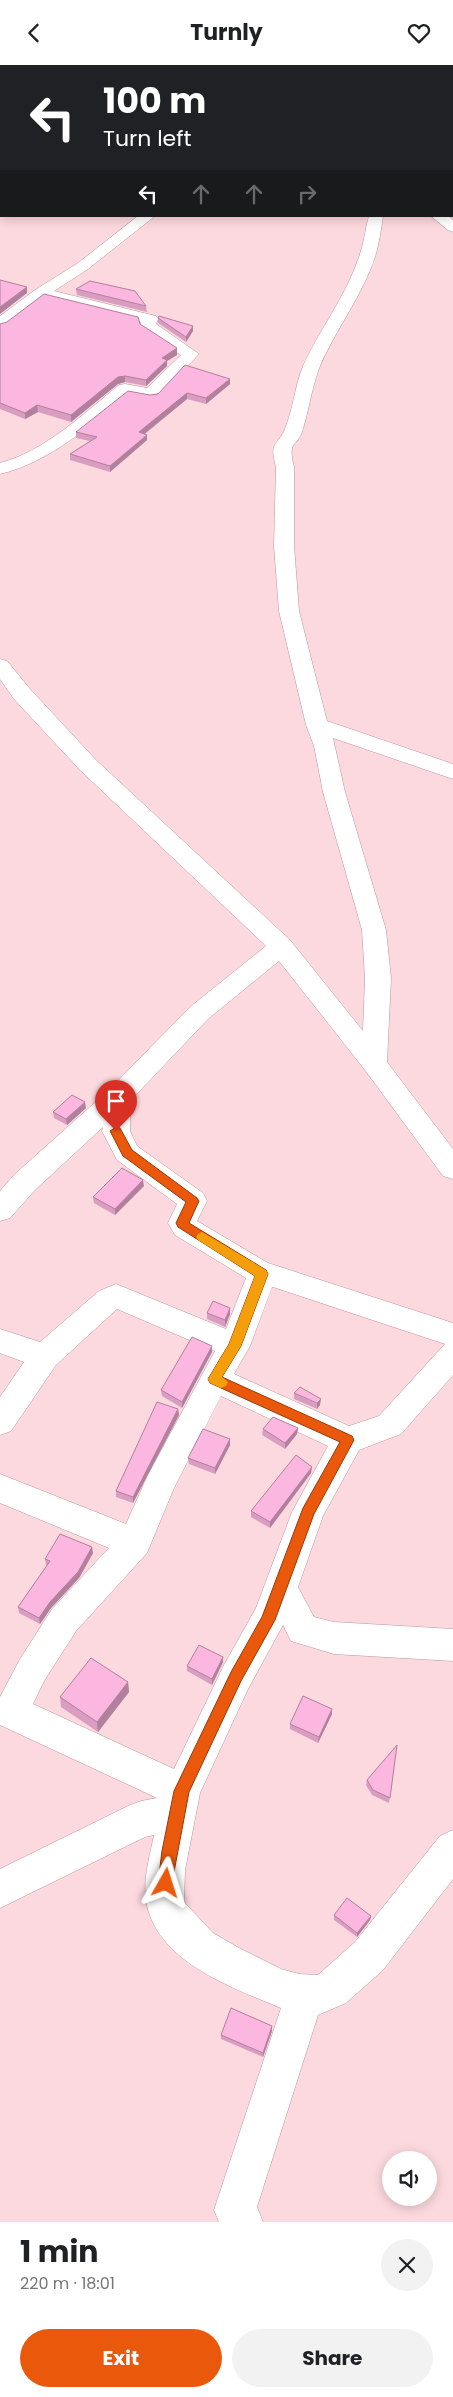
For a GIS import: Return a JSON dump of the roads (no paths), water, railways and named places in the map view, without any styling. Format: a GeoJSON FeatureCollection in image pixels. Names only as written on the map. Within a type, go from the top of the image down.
{"type":"FeatureCollection","features":[{"type":"Feature","properties":{"kind":"street"},"geometry":{"type":"LineString","coordinates":[[0,324],[41,293],[83,266],[147,217]]}},
{"type":"Feature","properties":{"kind":"street"},"geometry":{"type":"LineString","coordinates":[[374,1063],[378,978],[374,930],[334,792],[325,746],[317,725],[289,611],[284,545],[285,467],[282,455],[283,444],[293,432],[311,368],[332,324],[346,304],[367,257],[376,217]]}},
{"type":"Feature","properties":{"kind":"street"},"geometry":{"type":"LineString","coordinates":[[439,217],[453,227]]}},
{"type":"Feature","properties":{"kind":"street"},"geometry":{"type":"LineString","coordinates":[[0,469],[14,467],[58,440],[125,389],[151,394],[191,354],[146,326],[150,319],[41,293]]}},
{"type":"Feature","properties":{"kind":"street"},"geometry":{"type":"LineString","coordinates":[[0,665],[22,694],[88,765],[281,946],[374,1063],[453,1169]]}},
{"type":"Feature","properties":{"kind":"street"},"geometry":{"type":"LineString","coordinates":[[317,725],[453,772]]}},
{"type":"Feature","properties":{"kind":"street"},"geometry":{"type":"LineString","coordinates":[[0,1210],[13,1180],[118,1097],[204,1009],[281,946]]}},
{"type":"Feature","properties":{"kind":"street"},"geometry":{"type":"LineString","coordinates":[[118,1097],[116,1131],[127,1153],[193,1201],[182,1223],[262,1274],[273,1275],[453,1335]]}},
{"type":"Feature","properties":{"kind":"street"},"geometry":{"type":"LineString","coordinates":[[179,1802],[11,1712],[32,1670],[64,1621],[135,1543],[160,1485],[214,1379],[235,1346],[262,1274]]}},
{"type":"Feature","properties":{"kind":"street"},"geometry":{"type":"LineString","coordinates":[[0,1422],[45,1355],[109,1299],[116,1296],[235,1346]]}},
{"type":"Feature","properties":{"kind":"street"},"geometry":{"type":"LineString","coordinates":[[0,1341],[45,1355]]}},
{"type":"Feature","properties":{"kind":"street"},"geometry":{"type":"LineString","coordinates":[[453,1353],[390,1425],[348,1440],[308,1512],[268,1620],[236,1677],[179,1802],[169,1851],[164,1899],[168,1910],[190,1939],[199,1947],[266,1983],[304,1996],[324,1995],[351,1975],[360,1963],[369,1956],[453,1849]]}},
{"type":"Feature","properties":{"kind":"street"},"geometry":{"type":"LineString","coordinates":[[214,1379],[348,1440]]}},
{"type":"Feature","properties":{"kind":"street"},"geometry":{"type":"LineString","coordinates":[[0,1488],[135,1543]]}},
{"type":"Feature","properties":{"kind":"street"},"geometry":{"type":"LineString","coordinates":[[280,1587],[304,1630],[334,1638],[453,1645]]}},
{"type":"Feature","properties":{"kind":"street"},"geometry":{"type":"LineString","coordinates":[[0,1889],[179,1802]]}},
{"type":"Feature","properties":{"kind":"street"},"geometry":{"type":"LineString","coordinates":[[242,2222],[235,2210],[304,1996]]}}]}
